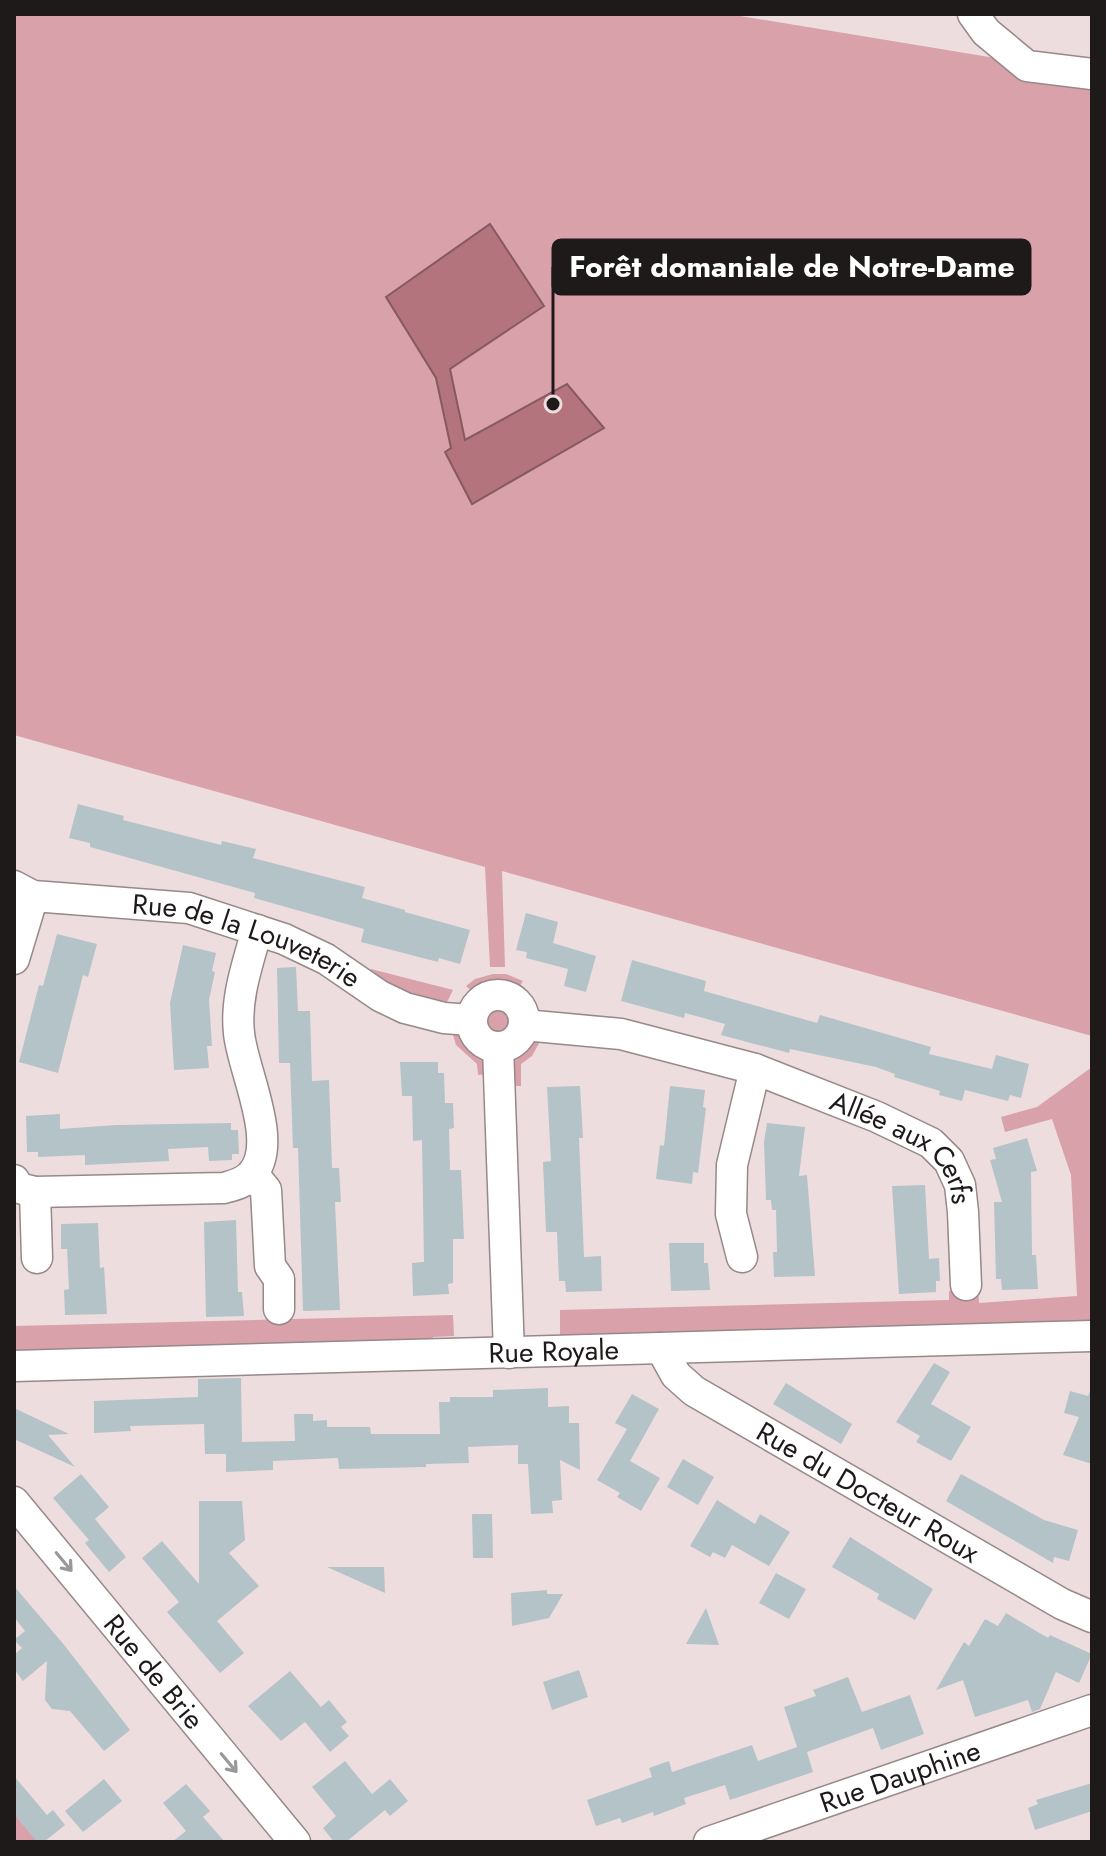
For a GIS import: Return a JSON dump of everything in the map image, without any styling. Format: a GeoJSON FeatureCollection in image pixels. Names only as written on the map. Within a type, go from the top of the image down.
{"type":"FeatureCollection","features":[{"type":"Feature","properties":{"kind":"street"},"geometry":{"type":"LineString","coordinates":[[973,14],[986,32],[1027,66],[1092,74]]}},
{"type":"Feature","properties":{"kind":"street"},"geometry":{"type":"LineString","coordinates":[[14,959],[23,891]]}},
{"type":"Feature","properties":{"kind":"street","name":"Rue de la Louveterie"},"geometry":{"type":"LineString","coordinates":[[23,891],[189,908],[284,939],[326,959],[380,996],[405,1008],[444,1018],[471,1020]]}},
{"type":"Feature","properties":{"kind":"street"},"geometry":{"type":"LineString","coordinates":[[37,1258],[24,1186],[224,1188],[240,1183],[253,1174],[262,1150],[260,1117],[238,1032],[241,993],[257,930]]}},
{"type":"Feature","properties":{"kind":"street"},"geometry":{"type":"LineString","coordinates":[[496,994],[517,1003],[524,1017],[524,1025],[515,1040],[498,1047],[482,1042],[472,1029],[471,1020],[476,1006],[488,996],[496,994]]}},
{"type":"Feature","properties":{"kind":"street","name":"Allée aux Cerfs"},"geometry":{"type":"LineString","coordinates":[[524,1025],[621,1034],[755,1069],[877,1117],[931,1143],[949,1161],[960,1185],[966,1285]]}},
{"type":"Feature","properties":{"kind":"street"},"geometry":{"type":"LineString","coordinates":[[498,1047],[509,1353]]}},
{"type":"Feature","properties":{"kind":"street"},"geometry":{"type":"LineString","coordinates":[[742,1257],[731,1214],[732,1165],[755,1069]]}},
{"type":"Feature","properties":{"kind":"street"},"geometry":{"type":"LineString","coordinates":[[253,1174],[266,1190],[270,1266],[279,1279],[279,1309]]}},
{"type":"Feature","properties":{"kind":"street","name":"Rue Royale"},"geometry":{"type":"LineString","coordinates":[[14,1366],[1092,1336]]}},
{"type":"Feature","properties":{"kind":"street","name":"Rue du Docteur Roux"},"geometry":{"type":"LineString","coordinates":[[661,1348],[676,1375],[694,1391],[1062,1604],[1092,1617]]}},
{"type":"Feature","properties":{"kind":"street","name":"Rue de Brie"},"geometry":{"type":"LineString","coordinates":[[14,1502],[295,1842]]}},
{"type":"Feature","properties":{"kind":"street","name":"Rue Dauphine"},"geometry":{"type":"LineString","coordinates":[[709,1842],[1092,1710]]}},
{"type":"Feature","properties":{"kind":"shaded area"},"geometry":{"type":"Polygon","coordinates":[[[14,14],[728,14],[1092,74],[1092,1036],[502,871],[505,967],[490,967],[485,867],[14,735],[14,14]]]}},
{"type":"Feature","properties":{"kind":"shaded area"},"geometry":{"type":"Polygon","coordinates":[[[490,224],[544,306],[450,369],[465,440],[567,384],[604,428],[472,504],[445,452],[451,448],[436,378],[386,297],[490,224]]]}},
{"type":"Feature","properties":{"kind":"shaded area"},"geometry":{"type":"Polygon","coordinates":[[[371,969],[453,990],[444,1008],[412,1000],[370,973],[371,969]]]}},
{"type":"Feature","properties":{"kind":"shaded area"},"geometry":{"type":"Polygon","coordinates":[[[506,974],[523,981],[517,990],[495,984],[474,993],[466,986],[475,979],[506,974]]]}},
{"type":"Feature","properties":{"kind":"shaded area"},"geometry":{"type":"Polygon","coordinates":[[[498,1007],[508,1011],[512,1021],[508,1031],[498,1035],[488,1031],[484,1021],[488,1011],[498,1007]]]}},
{"type":"Feature","properties":{"kind":"shaded area"},"geometry":{"type":"Polygon","coordinates":[[[451,1028],[484,1056],[489,1074],[478,1075],[477,1064],[456,1045],[451,1028]]]}},
{"type":"Feature","properties":{"kind":"shaded area"},"geometry":{"type":"Polygon","coordinates":[[[533,1035],[543,1036],[532,1056],[521,1064],[521,1086],[514,1086],[512,1057],[524,1049],[533,1035]]]}},
{"type":"Feature","properties":{"kind":"shaded area"},"geometry":{"type":"Polygon","coordinates":[[[1092,1067],[1092,1325],[560,1341],[560,1310],[949,1300],[949,1291],[978,1288],[979,1303],[1077,1296],[1071,1175],[1052,1119],[1005,1132],[1001,1117],[1037,1107],[1092,1067]]]}},
{"type":"Feature","properties":{"kind":"shaded area"},"geometry":{"type":"Polygon","coordinates":[[[453,1315],[454,1336],[433,1337],[433,1345],[14,1358],[14,1326],[453,1315]]]}},
{"type":"Feature","properties":{"kind":"shaded area"},"geometry":{"type":"Polygon","coordinates":[[[14,1812],[39,1842],[14,1842],[14,1812]]]}},
{"type":"Feature","properties":{"kind":"building"},"geometry":{"type":"Polygon","coordinates":[[[78,804],[124,816],[123,820],[221,845],[222,841],[256,849],[253,858],[365,887],[362,898],[470,930],[460,964],[439,958],[438,962],[361,942],[364,929],[254,898],[255,893],[90,847],[90,843],[69,838],[78,804]]]}},
{"type":"Feature","properties":{"kind":"building"},"geometry":{"type":"Polygon","coordinates":[[[526,913],[558,922],[553,943],[596,956],[586,992],[564,986],[568,969],[526,958],[527,952],[516,950],[526,913]]]}},
{"type":"Feature","properties":{"kind":"building"},"geometry":{"type":"Polygon","coordinates":[[[57,934],[97,944],[88,977],[83,975],[58,1073],[19,1062],[39,985],[43,986],[57,934]]]}},
{"type":"Feature","properties":{"kind":"building"},"geometry":{"type":"Polygon","coordinates":[[[183,945],[216,953],[209,1000],[212,1046],[207,1046],[209,1068],[174,1070],[170,1003],[183,945]]]}},
{"type":"Feature","properties":{"kind":"building"},"geometry":{"type":"Polygon","coordinates":[[[632,960],[706,981],[704,991],[817,1023],[820,1015],[931,1047],[929,1054],[992,1069],[996,1055],[1029,1064],[1021,1098],[1010,1095],[1008,1101],[965,1090],[962,1101],[939,1095],[940,1091],[894,1077],[895,1074],[876,1067],[790,1049],[789,1053],[721,1035],[725,1024],[685,1013],[684,1018],[621,1001],[632,960]]]}},
{"type":"Feature","properties":{"kind":"building"},"geometry":{"type":"Polygon","coordinates":[[[296,967],[298,1011],[310,1011],[312,1081],[329,1080],[332,1168],[339,1168],[341,1202],[335,1202],[340,1310],[303,1311],[298,1148],[293,1148],[290,1063],[279,1063],[277,968],[296,967]]]}},
{"type":"Feature","properties":{"kind":"building"},"geometry":{"type":"Polygon","coordinates":[[[400,1062],[438,1062],[438,1073],[444,1073],[445,1103],[453,1103],[454,1128],[449,1129],[450,1170],[461,1170],[464,1239],[453,1239],[453,1283],[448,1284],[449,1294],[413,1296],[412,1263],[424,1262],[422,1140],[413,1141],[412,1096],[402,1096],[400,1062]]]}},
{"type":"Feature","properties":{"kind":"building"},"geometry":{"type":"Polygon","coordinates":[[[580,1086],[584,1257],[601,1256],[602,1291],[566,1292],[565,1281],[559,1281],[557,1232],[546,1232],[543,1162],[551,1161],[547,1087],[580,1086]]]}},
{"type":"Feature","properties":{"kind":"building"},"geometry":{"type":"Polygon","coordinates":[[[670,1086],[705,1090],[703,1107],[706,1108],[698,1173],[693,1172],[692,1184],[656,1179],[660,1145],[664,1146],[670,1086]]]}},
{"type":"Feature","properties":{"kind":"building"},"geometry":{"type":"Polygon","coordinates":[[[60,1114],[60,1129],[231,1123],[231,1130],[238,1130],[239,1154],[232,1154],[232,1160],[209,1161],[208,1147],[168,1149],[169,1161],[85,1165],[85,1155],[38,1157],[38,1152],[27,1152],[26,1116],[60,1114]]]}},
{"type":"Feature","properties":{"kind":"building"},"geometry":{"type":"Polygon","coordinates":[[[767,1123],[805,1127],[799,1176],[807,1175],[815,1276],[774,1277],[776,1210],[772,1210],[771,1200],[766,1200],[764,1142],[767,1123]]]}},
{"type":"Feature","properties":{"kind":"building"},"geometry":{"type":"Polygon","coordinates":[[[1027,1138],[1037,1171],[1031,1172],[1032,1255],[1036,1255],[1038,1289],[1002,1290],[1001,1279],[996,1279],[994,1202],[1002,1202],[990,1160],[996,1159],[993,1148],[1027,1138]]]}},
{"type":"Feature","properties":{"kind":"building"},"geometry":{"type":"Polygon","coordinates":[[[925,1185],[929,1259],[939,1258],[940,1281],[936,1281],[936,1292],[899,1294],[892,1186],[925,1185]]]}},
{"type":"Feature","properties":{"kind":"building"},"geometry":{"type":"Polygon","coordinates":[[[236,1220],[238,1292],[242,1292],[244,1316],[206,1317],[204,1222],[236,1220]]]}},
{"type":"Feature","properties":{"kind":"building"},"geometry":{"type":"Polygon","coordinates":[[[98,1223],[100,1268],[104,1267],[107,1314],[65,1315],[64,1290],[69,1289],[67,1249],[61,1249],[61,1224],[98,1223]]]}},
{"type":"Feature","properties":{"kind":"building"},"geometry":{"type":"Polygon","coordinates":[[[669,1243],[704,1243],[704,1263],[708,1263],[710,1290],[671,1291],[669,1243]]]}},
{"type":"Feature","properties":{"kind":"building"},"geometry":{"type":"Polygon","coordinates":[[[934,1363],[950,1372],[931,1404],[971,1427],[951,1461],[916,1442],[920,1436],[896,1422],[934,1363]]]}},
{"type":"Feature","properties":{"kind":"building"},"geometry":{"type":"Polygon","coordinates":[[[241,1378],[242,1442],[295,1441],[294,1414],[313,1414],[313,1421],[327,1420],[327,1427],[370,1427],[371,1434],[440,1434],[439,1402],[450,1402],[450,1397],[493,1397],[493,1390],[548,1388],[548,1407],[569,1406],[569,1423],[579,1423],[580,1470],[560,1460],[562,1500],[552,1501],[553,1513],[531,1514],[528,1464],[518,1464],[518,1445],[468,1447],[469,1463],[426,1464],[426,1467],[339,1469],[338,1458],[273,1461],[273,1470],[226,1472],[226,1454],[205,1454],[204,1424],[130,1426],[131,1431],[94,1433],[94,1401],[198,1397],[198,1379],[241,1378]]]}},
{"type":"Feature","properties":{"kind":"building"},"geometry":{"type":"Polygon","coordinates":[[[786,1383],[852,1424],[841,1444],[773,1404],[786,1383]]]}},
{"type":"Feature","properties":{"kind":"building"},"geometry":{"type":"Polygon","coordinates":[[[1092,1387],[1092,1464],[1063,1455],[1079,1417],[1064,1413],[1070,1391],[1088,1396],[1092,1387]]]}},
{"type":"Feature","properties":{"kind":"building"},"geometry":{"type":"Polygon","coordinates":[[[632,1394],[659,1409],[630,1461],[660,1478],[641,1511],[617,1497],[620,1493],[597,1480],[627,1429],[615,1423],[632,1394]]]}},
{"type":"Feature","properties":{"kind":"building"},"geometry":{"type":"Polygon","coordinates":[[[14,1408],[69,1434],[48,1435],[75,1467],[14,1439],[14,1408]]]}},
{"type":"Feature","properties":{"kind":"building"},"geometry":{"type":"Polygon","coordinates":[[[683,1459],[714,1477],[698,1505],[667,1487],[683,1459]]]}},
{"type":"Feature","properties":{"kind":"building"},"geometry":{"type":"Polygon","coordinates":[[[81,1474],[109,1507],[95,1519],[126,1557],[109,1572],[85,1543],[89,1540],[53,1498],[81,1474]]]}},
{"type":"Feature","properties":{"kind":"building"},"geometry":{"type":"Polygon","coordinates":[[[961,1474],[1044,1520],[1078,1530],[1069,1561],[1054,1557],[1053,1563],[946,1501],[961,1474]]]}},
{"type":"Feature","properties":{"kind":"building"},"geometry":{"type":"Polygon","coordinates":[[[717,1500],[755,1524],[760,1514],[790,1532],[769,1566],[732,1545],[725,1558],[713,1552],[710,1557],[690,1546],[717,1500]]]}},
{"type":"Feature","properties":{"kind":"building"},"geometry":{"type":"Polygon","coordinates":[[[199,1501],[242,1501],[245,1540],[229,1553],[259,1586],[217,1621],[244,1653],[220,1673],[167,1612],[179,1602],[142,1558],[162,1541],[199,1584],[199,1501]]]}},
{"type":"Feature","properties":{"kind":"building"},"geometry":{"type":"Polygon","coordinates":[[[472,1514],[492,1514],[493,1558],[473,1558],[472,1514]]]}},
{"type":"Feature","properties":{"kind":"building"},"geometry":{"type":"Polygon","coordinates":[[[850,1537],[933,1589],[915,1620],[877,1599],[879,1594],[832,1567],[850,1537]]]}},
{"type":"Feature","properties":{"kind":"building"},"geometry":{"type":"Polygon","coordinates":[[[327,1567],[384,1567],[385,1593],[327,1567]]]}},
{"type":"Feature","properties":{"kind":"building"},"geometry":{"type":"Polygon","coordinates":[[[776,1573],[806,1589],[789,1619],[759,1603],[776,1573]]]}},
{"type":"Feature","properties":{"kind":"building"},"geometry":{"type":"Polygon","coordinates":[[[14,1586],[130,1730],[104,1751],[70,1711],[52,1709],[45,1700],[47,1661],[23,1681],[14,1669],[14,1655],[22,1648],[14,1640],[25,1631],[14,1617],[14,1586]]]}},
{"type":"Feature","properties":{"kind":"building"},"geometry":{"type":"Polygon","coordinates":[[[547,1590],[547,1594],[563,1594],[549,1618],[512,1626],[511,1593],[547,1590]]]}},
{"type":"Feature","properties":{"kind":"building"},"geometry":{"type":"Polygon","coordinates":[[[706,1608],[719,1645],[686,1644],[706,1608]]]}},
{"type":"Feature","properties":{"kind":"building"},"geometry":{"type":"Polygon","coordinates":[[[1006,1613],[1048,1638],[1050,1635],[1092,1654],[1079,1683],[1056,1672],[1040,1709],[1032,1712],[1028,1700],[975,1717],[963,1680],[936,1690],[964,1642],[969,1646],[985,1619],[998,1626],[1006,1613]]]}},
{"type":"Feature","properties":{"kind":"building"},"geometry":{"type":"Polygon","coordinates":[[[579,1670],[588,1697],[552,1710],[543,1682],[579,1670]]]}},
{"type":"Feature","properties":{"kind":"building"},"geometry":{"type":"Polygon","coordinates":[[[290,1671],[321,1707],[329,1700],[347,1722],[341,1727],[349,1736],[330,1752],[305,1722],[281,1741],[248,1706],[290,1671]]]}},
{"type":"Feature","properties":{"kind":"building"},"geometry":{"type":"Polygon","coordinates":[[[848,1677],[862,1712],[910,1695],[924,1734],[881,1750],[873,1728],[807,1752],[813,1772],[730,1800],[725,1785],[684,1798],[686,1804],[654,1816],[653,1812],[622,1823],[620,1818],[596,1826],[587,1800],[652,1777],[649,1768],[669,1761],[672,1772],[752,1745],[758,1761],[797,1747],[784,1707],[816,1696],[813,1690],[848,1677]]]}},
{"type":"Feature","properties":{"kind":"building"},"geometry":{"type":"Polygon","coordinates":[[[345,1761],[372,1794],[390,1779],[408,1801],[390,1816],[385,1810],[346,1842],[334,1842],[323,1828],[336,1816],[312,1787],[345,1761]]]}},
{"type":"Feature","properties":{"kind":"building"},"geometry":{"type":"Polygon","coordinates":[[[14,1776],[47,1815],[53,1810],[65,1825],[44,1842],[37,1842],[14,1814],[14,1776]]]}},
{"type":"Feature","properties":{"kind":"building"},"geometry":{"type":"Polygon","coordinates":[[[104,1779],[122,1801],[83,1832],[65,1811],[104,1779]]]}},
{"type":"Feature","properties":{"kind":"building"},"geometry":{"type":"Polygon","coordinates":[[[1092,1783],[1092,1811],[1035,1830],[1028,1808],[1038,1804],[1036,1800],[1092,1783]]]}},
{"type":"Feature","properties":{"kind":"building"},"geometry":{"type":"Polygon","coordinates":[[[186,1784],[210,1811],[203,1817],[225,1842],[172,1842],[186,1831],[163,1803],[186,1784]]]}},
{"type":"Feature","properties":{"kind":"place","name":"Forêt domaniale de Notre-Dame"},"geometry":{"type":"Point","coordinates":[553,404]}}]}
